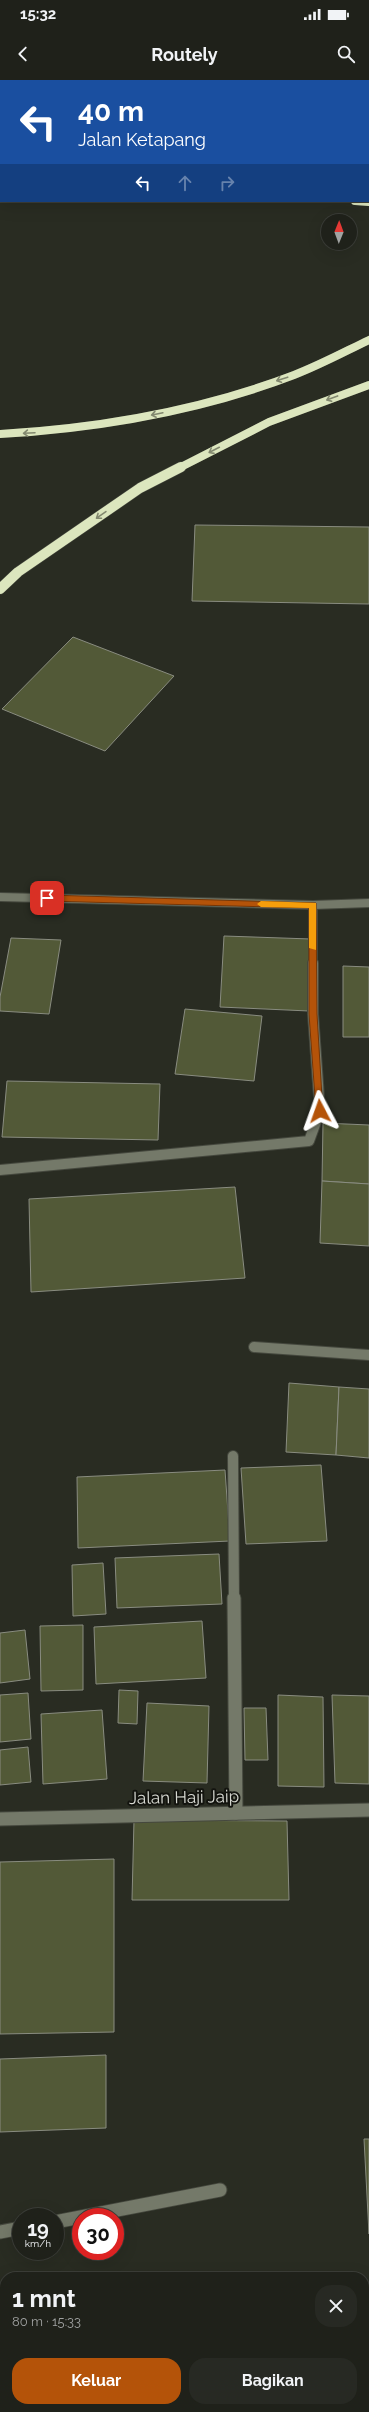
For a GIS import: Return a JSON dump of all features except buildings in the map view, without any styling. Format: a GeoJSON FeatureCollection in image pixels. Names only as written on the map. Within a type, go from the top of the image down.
{"type":"FeatureCollection","features":[{"type":"Feature","properties":{"kind":"highway"},"geometry":{"type":"LineString","coordinates":[[0,434],[37,433],[114,423],[204,404],[295,375],[369,340]]}},
{"type":"Feature","properties":{"kind":"highway"},"geometry":{"type":"LineString","coordinates":[[0,589],[18,572],[140,488],[269,422],[369,385]]}},
{"type":"Feature","properties":{"kind":"street"},"geometry":{"type":"LineString","coordinates":[[0,897],[313,905],[369,903]]}},
{"type":"Feature","properties":{"kind":"street"},"geometry":{"type":"LineString","coordinates":[[0,1170],[309,1141],[320,1111],[313,1014],[313,905]]}},
{"type":"Feature","properties":{"kind":"street"},"geometry":{"type":"LineString","coordinates":[[254,1347],[369,1355]]}},
{"type":"Feature","properties":{"kind":"street"},"geometry":{"type":"LineString","coordinates":[[233,1456],[236,1813]]}},
{"type":"Feature","properties":{"kind":"street","name":"Jalan Haji Jaip"},"geometry":{"type":"LineString","coordinates":[[0,1819],[369,1810]]}},
{"type":"Feature","properties":{"kind":"street"},"geometry":{"type":"LineString","coordinates":[[64,2220],[220,2190]]}},
{"type":"Feature","properties":{"kind":"street"},"geometry":{"type":"LineString","coordinates":[[0,2232],[12,2230]]}},
{"type":"Feature","properties":{"kind":"slow traffic"},"geometry":{"type":"LineString","coordinates":[[261,904],[313,905],[313,948]]}},
{"type":"Feature","properties":{"kind":"route"},"geometry":{"type":"LineString","coordinates":[[47,898],[313,905],[313,1014],[320,1111]]}}]}
